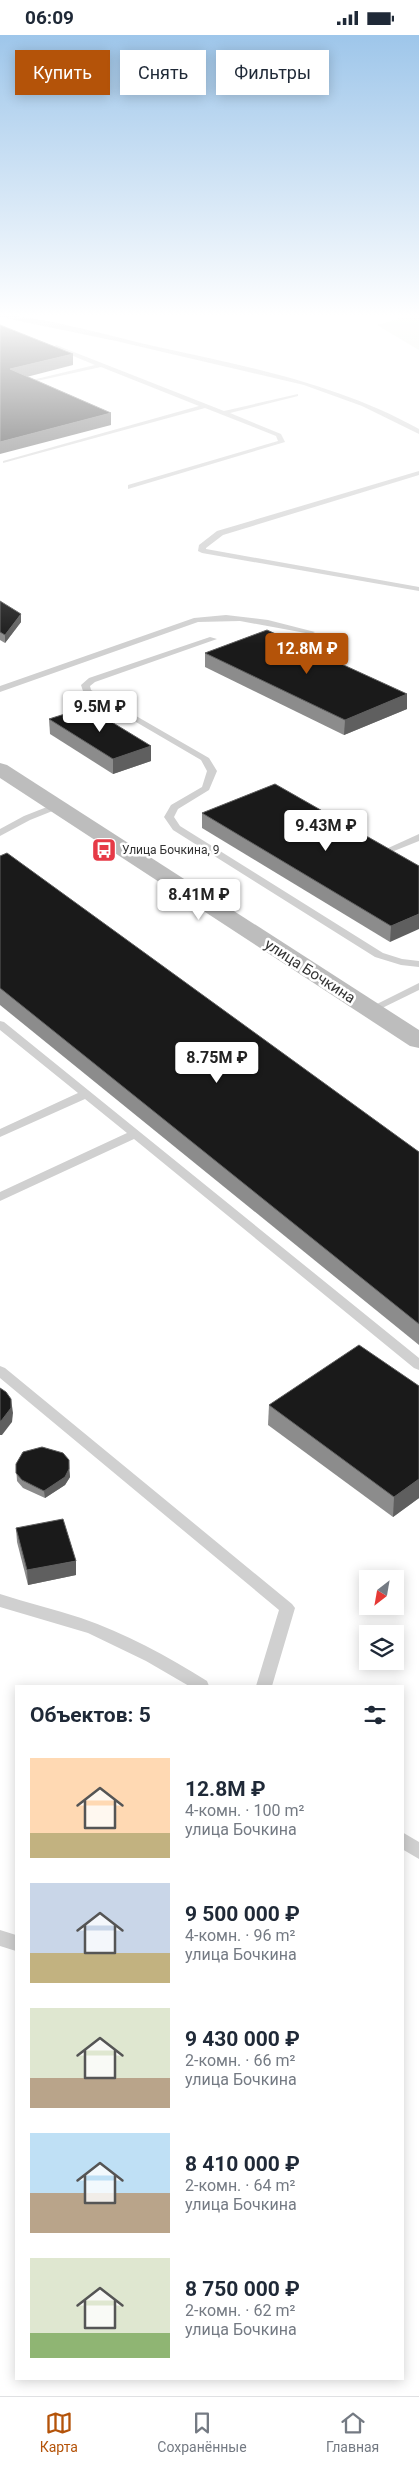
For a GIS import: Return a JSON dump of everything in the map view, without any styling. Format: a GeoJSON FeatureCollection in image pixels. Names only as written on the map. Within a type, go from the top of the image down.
{"type":"FeatureCollection","features":[{"type":"Feature","properties":{"kind":"street","name":"улица Бочкина"},"geometry":{"type":"LineString","coordinates":[[0,769],[419,1041]]}},
{"type":"Feature","properties":{"kind":"lane"},"geometry":{"type":"LineString","coordinates":[[5,463],[142,424]]}},
{"type":"Feature","properties":{"kind":"lane"},"geometry":{"type":"LineString","coordinates":[[131,487],[282,442],[279,435],[252,424]]}},
{"type":"Feature","properties":{"kind":"lane"},"geometry":{"type":"LineString","coordinates":[[406,424],[419,432]]}},
{"type":"Feature","properties":{"kind":"lane"},"geometry":{"type":"LineString","coordinates":[[419,473],[243,525],[220,533],[202,547],[202,551],[206,553],[419,589]]}},
{"type":"Feature","properties":{"kind":"lane"},"geometry":{"type":"LineString","coordinates":[[0,689],[197,620],[215,617],[239,618],[311,632]]}},
{"type":"Feature","properties":{"kind":"lane"},"geometry":{"type":"LineString","coordinates":[[213,639],[92,680],[85,685],[87,691],[204,758],[212,771],[206,788],[174,807],[169,817],[176,828],[379,955],[401,962],[419,964]]}},
{"type":"Feature","properties":{"kind":"lane"},"geometry":{"type":"LineString","coordinates":[[0,833],[27,818],[57,806]]}},
{"type":"Feature","properties":{"kind":"lane"},"geometry":{"type":"LineString","coordinates":[[391,849],[419,837]]}},
{"type":"Feature","properties":{"kind":"lane"},"geometry":{"type":"LineString","coordinates":[[370,1010],[419,986]]}},
{"type":"Feature","properties":{"kind":"lane"},"geometry":{"type":"LineString","coordinates":[[0,1024],[419,1365]]}},
{"type":"Feature","properties":{"kind":"lane"},"geometry":{"type":"LineString","coordinates":[[0,1133],[86,1095]]}},
{"type":"Feature","properties":{"kind":"lane"},"geometry":{"type":"LineString","coordinates":[[0,1197],[135,1134]]}},
{"type":"Feature","properties":{"kind":"lane"},"geometry":{"type":"LineString","coordinates":[[0,1371],[287,1609],[264,1685]]}},
{"type":"Feature","properties":{"kind":"lane"},"geometry":{"type":"LineString","coordinates":[[0,1600],[16,1607],[60,1617],[120,1641],[199,1685]]}},
{"type":"Feature","properties":{"kind":"lane"},"geometry":{"type":"LineString","coordinates":[[404,1841],[419,1852]]}},
{"type":"Feature","properties":{"kind":"lane"},"geometry":{"type":"LineString","coordinates":[[0,1937],[15,1943]]}},
{"type":"Feature","properties":{"kind":"building"},"geometry":{"type":"Polygon","coordinates":[[[0,424],[68,424],[0,442],[0,424]]]}},
{"type":"Feature","properties":{"kind":"building"},"geometry":{"type":"Polygon","coordinates":[[[0,601],[21,614],[5,635],[0,632],[0,601]]]}},
{"type":"Feature","properties":{"kind":"building"},"geometry":{"type":"Polygon","coordinates":[[[267,630],[407,694],[345,720],[205,653],[267,630]]]}},
{"type":"Feature","properties":{"kind":"building"},"geometry":{"type":"Polygon","coordinates":[[[87,707],[151,746],[113,759],[49,719],[87,707]]]}},
{"type":"Feature","properties":{"kind":"building"},"geometry":{"type":"Polygon","coordinates":[[[275,784],[419,866],[419,914],[391,926],[202,813],[275,784]]]}},
{"type":"Feature","properties":{"kind":"building"},"geometry":{"type":"Polygon","coordinates":[[[7,853],[419,1152],[419,1324],[0,988],[0,856],[7,853]]]}},
{"type":"Feature","properties":{"kind":"building"},"geometry":{"type":"Polygon","coordinates":[[[359,1345],[419,1386],[419,1479],[394,1497],[269,1405],[359,1345]]]}},
{"type":"Feature","properties":{"kind":"building"},"geometry":{"type":"Polygon","coordinates":[[[0,1388],[11,1399],[11,1408],[1,1421],[0,1421],[0,1388]]]}},
{"type":"Feature","properties":{"kind":"building"},"geometry":{"type":"Polygon","coordinates":[[[42,1447],[63,1453],[69,1460],[69,1469],[65,1477],[44,1491],[22,1480],[16,1473],[16,1464],[23,1452],[42,1447]]]}},
{"type":"Feature","properties":{"kind":"building"},"geometry":{"type":"Polygon","coordinates":[[[63,1519],[76,1561],[27,1570],[16,1528],[63,1519]]]}},
{"type":"Feature","properties":{"kind":"place","name":"Улица Бочкина, 9"},"geometry":{"type":"Point","coordinates":[104,850]}}]}
